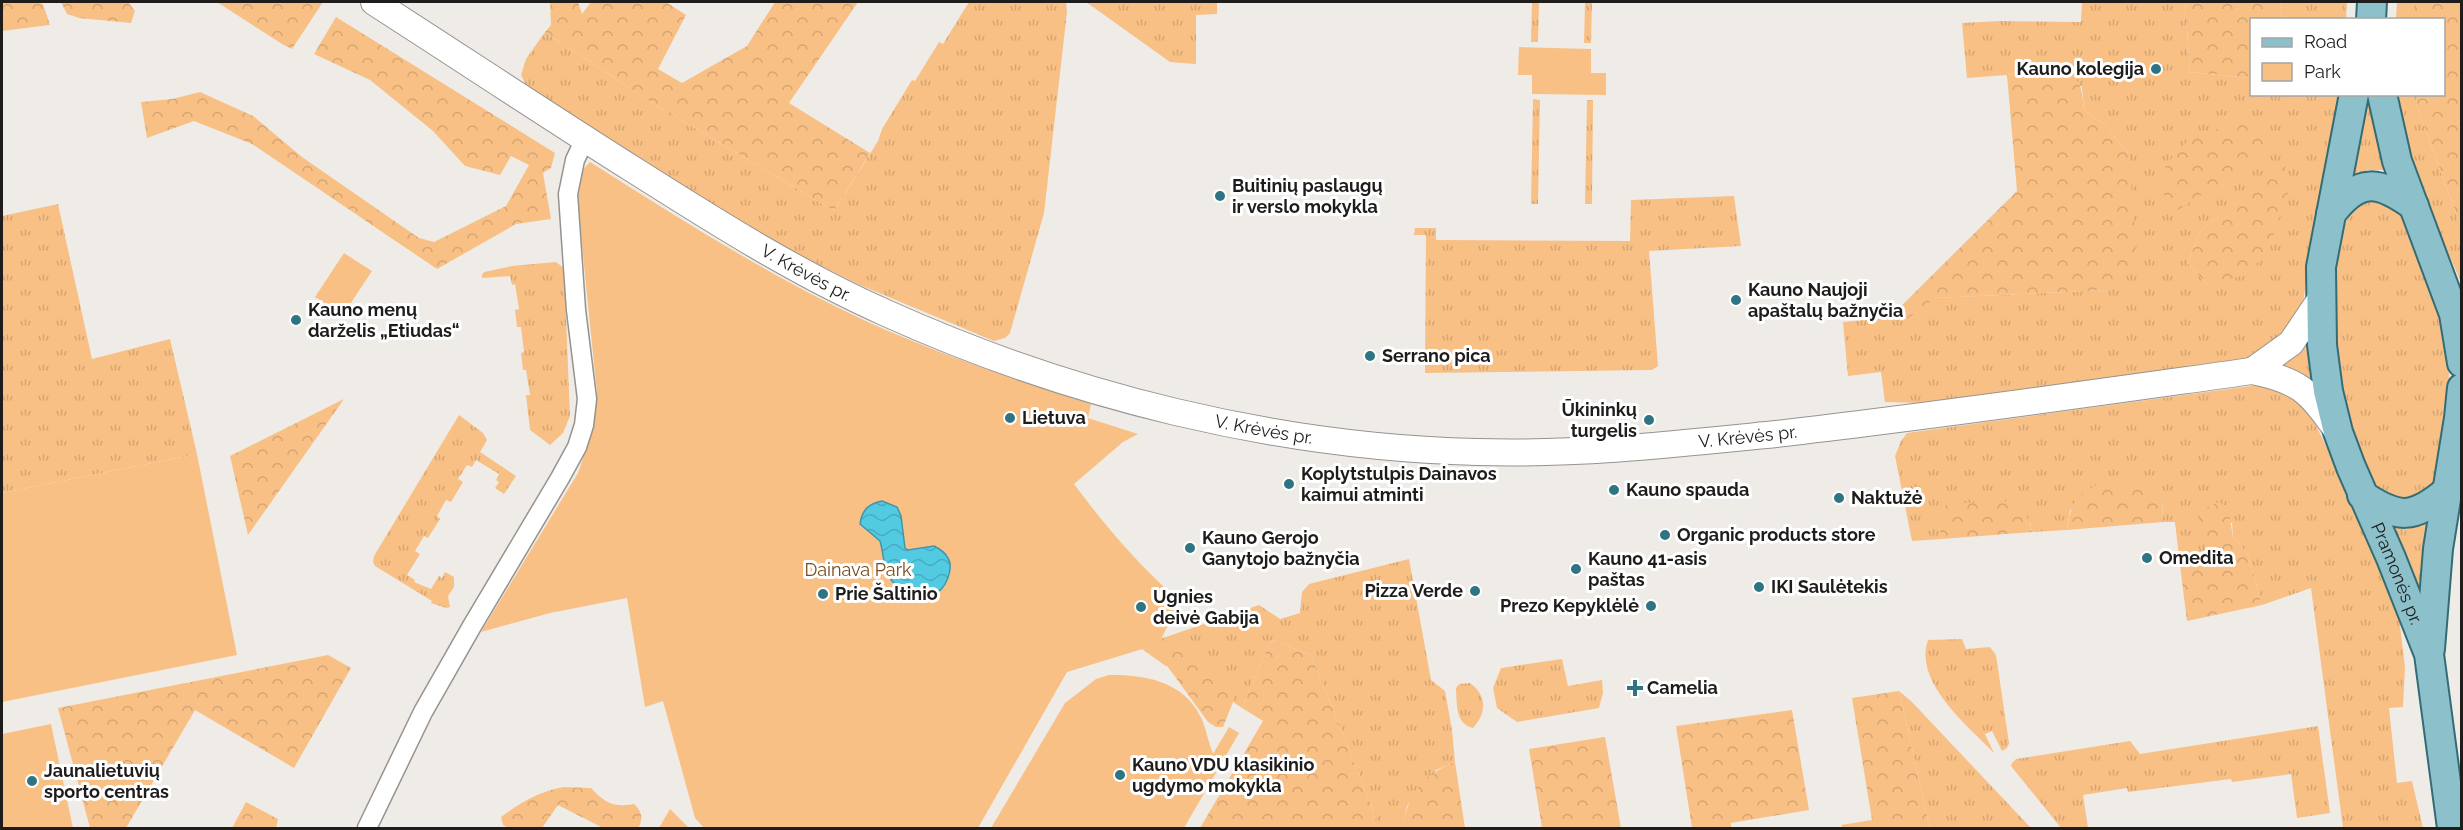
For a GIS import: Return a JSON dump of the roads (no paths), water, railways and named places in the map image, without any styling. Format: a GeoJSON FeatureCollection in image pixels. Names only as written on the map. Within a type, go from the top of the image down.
{"type":"FeatureCollection","features":[{"type":"Feature","properties":{"kind":"main road","name":"V. Krėvės pr."},"geometry":{"type":"LineString","coordinates":[[374,2],[711,219],[820,281],[885,313],[949,340],[1011,363],[1147,405],[1292,434],[1370,444],[1476,452],[1618,450],[1878,422],[2252,371],[2290,381],[2319,405],[2338,432]]}},
{"type":"Feature","properties":{"kind":"main road"},"geometry":{"type":"LineString","coordinates":[[2371,18],[2372,2]]}},
{"type":"Feature","properties":{"kind":"main road"},"geometry":{"type":"LineString","coordinates":[[2331,214],[2354,96]]}},
{"type":"Feature","properties":{"kind":"main road"},"geometry":{"type":"LineString","coordinates":[[2382,96],[2397,161],[2414,206],[2453,293],[2462,363]]}},
{"type":"Feature","properties":{"kind":"main road"},"geometry":{"type":"LineString","coordinates":[[2331,214],[2343,198],[2356,189],[2374,186],[2392,190],[2414,206]]}},
{"type":"Feature","properties":{"kind":"main road","name":"Pramonės pr."},"geometry":{"type":"LineString","coordinates":[[2331,214],[2321,267],[2320,300],[2322,345],[2328,391],[2338,432],[2362,495],[2391,558],[2429,654]]}},
{"type":"Feature","properties":{"kind":"main road","name":"V. Krėvės pr."},"geometry":{"type":"LineString","coordinates":[[2252,371],[2290,343],[2320,300]]}},
{"type":"Feature","properties":{"kind":"main road","name":"Pramonės pr."},"geometry":{"type":"LineString","coordinates":[[2452,828],[2429,654],[2438,549],[2461,401]]}},
{"type":"Feature","properties":{"kind":"main road"},"geometry":{"type":"LineString","coordinates":[[2362,495],[2388,510],[2409,513],[2429,507],[2447,491]]}},
{"type":"Feature","properties":{"kind":"street"},"geometry":{"type":"LineString","coordinates":[[367,828],[423,712],[560,478],[577,447],[584,425],[587,399],[576,310],[567,194],[575,160],[585,139]]}},
{"type":"Feature","properties":{"kind":"water"},"geometry":{"type":"Polygon","coordinates":[[[882,501],[897,507],[901,516],[905,548],[908,550],[934,546],[947,556],[950,562],[949,573],[938,592],[929,595],[912,593],[900,588],[889,577],[880,541],[860,524],[867,508],[882,501]]]}},
{"type":"Feature","properties":{"kind":"place","name":"Kauno kolegija"},"geometry":{"type":"Point","coordinates":[2156,69]}},
{"type":"Feature","properties":{"kind":"place","name":"Buitinių paslaugų ir verslo mokykla"},"geometry":{"type":"Point","coordinates":[1220,196]}},
{"type":"Feature","properties":{"kind":"place","name":"Kauno Naujoji apaštalų bažnyčia"},"geometry":{"type":"Point","coordinates":[1736,300]}},
{"type":"Feature","properties":{"kind":"place","name":"Kauno menų darželis „Etiudas“"},"geometry":{"type":"Point","coordinates":[296,320]}},
{"type":"Feature","properties":{"kind":"place","name":"Serrano pica"},"geometry":{"type":"Point","coordinates":[1370,356]}},
{"type":"Feature","properties":{"kind":"place","name":"Lietuva"},"geometry":{"type":"Point","coordinates":[1010,418]}},
{"type":"Feature","properties":{"kind":"place","name":"Ūkininkų turgelis"},"geometry":{"type":"Point","coordinates":[1649,420]}},
{"type":"Feature","properties":{"kind":"place","name":"Koplytstulpis Dainavos kaimui atminti"},"geometry":{"type":"Point","coordinates":[1289,484]}},
{"type":"Feature","properties":{"kind":"place","name":"Kauno spauda"},"geometry":{"type":"Point","coordinates":[1614,490]}},
{"type":"Feature","properties":{"kind":"place","name":"Naktužė"},"geometry":{"type":"Point","coordinates":[1839,498]}},
{"type":"Feature","properties":{"kind":"place","name":"Organic products store"},"geometry":{"type":"Point","coordinates":[1665,535]}},
{"type":"Feature","properties":{"kind":"place","name":"Kauno Gerojo Ganytojo bažnyčia"},"geometry":{"type":"Point","coordinates":[1190,548]}},
{"type":"Feature","properties":{"kind":"place","name":"Omedita"},"geometry":{"type":"Point","coordinates":[2147,558]}},
{"type":"Feature","properties":{"kind":"place","name":"Kauno 41-asis paštas"},"geometry":{"type":"Point","coordinates":[1576,569]}},
{"type":"Feature","properties":{"kind":"place","name":"IKI Saulėtekis"},"geometry":{"type":"Point","coordinates":[1759,587]}},
{"type":"Feature","properties":{"kind":"place","name":"Pizza Verde"},"geometry":{"type":"Point","coordinates":[1475,591]}},
{"type":"Feature","properties":{"kind":"place","name":"Prie Šaltinio"},"geometry":{"type":"Point","coordinates":[823,594]}},
{"type":"Feature","properties":{"kind":"place","name":"Prezo Kepyklėlė"},"geometry":{"type":"Point","coordinates":[1651,606]}},
{"type":"Feature","properties":{"kind":"place","name":"Ugnies deivė Gabija"},"geometry":{"type":"Point","coordinates":[1141,607]}},
{"type":"Feature","properties":{"kind":"place","name":"Camelia"},"geometry":{"type":"Point","coordinates":[1635,688]}},
{"type":"Feature","properties":{"kind":"place","name":"Kauno VDU klasikinio ugdymo mokykla"},"geometry":{"type":"Point","coordinates":[1120,775]}},
{"type":"Feature","properties":{"kind":"place","name":"Jaunalietuvių sporto centras"},"geometry":{"type":"Point","coordinates":[32,781]}},
{"type":"Feature","properties":{"kind":"park label","name":"Dainava Park"},"geometry":{"type":"Point","coordinates":[858,570]}}]}
